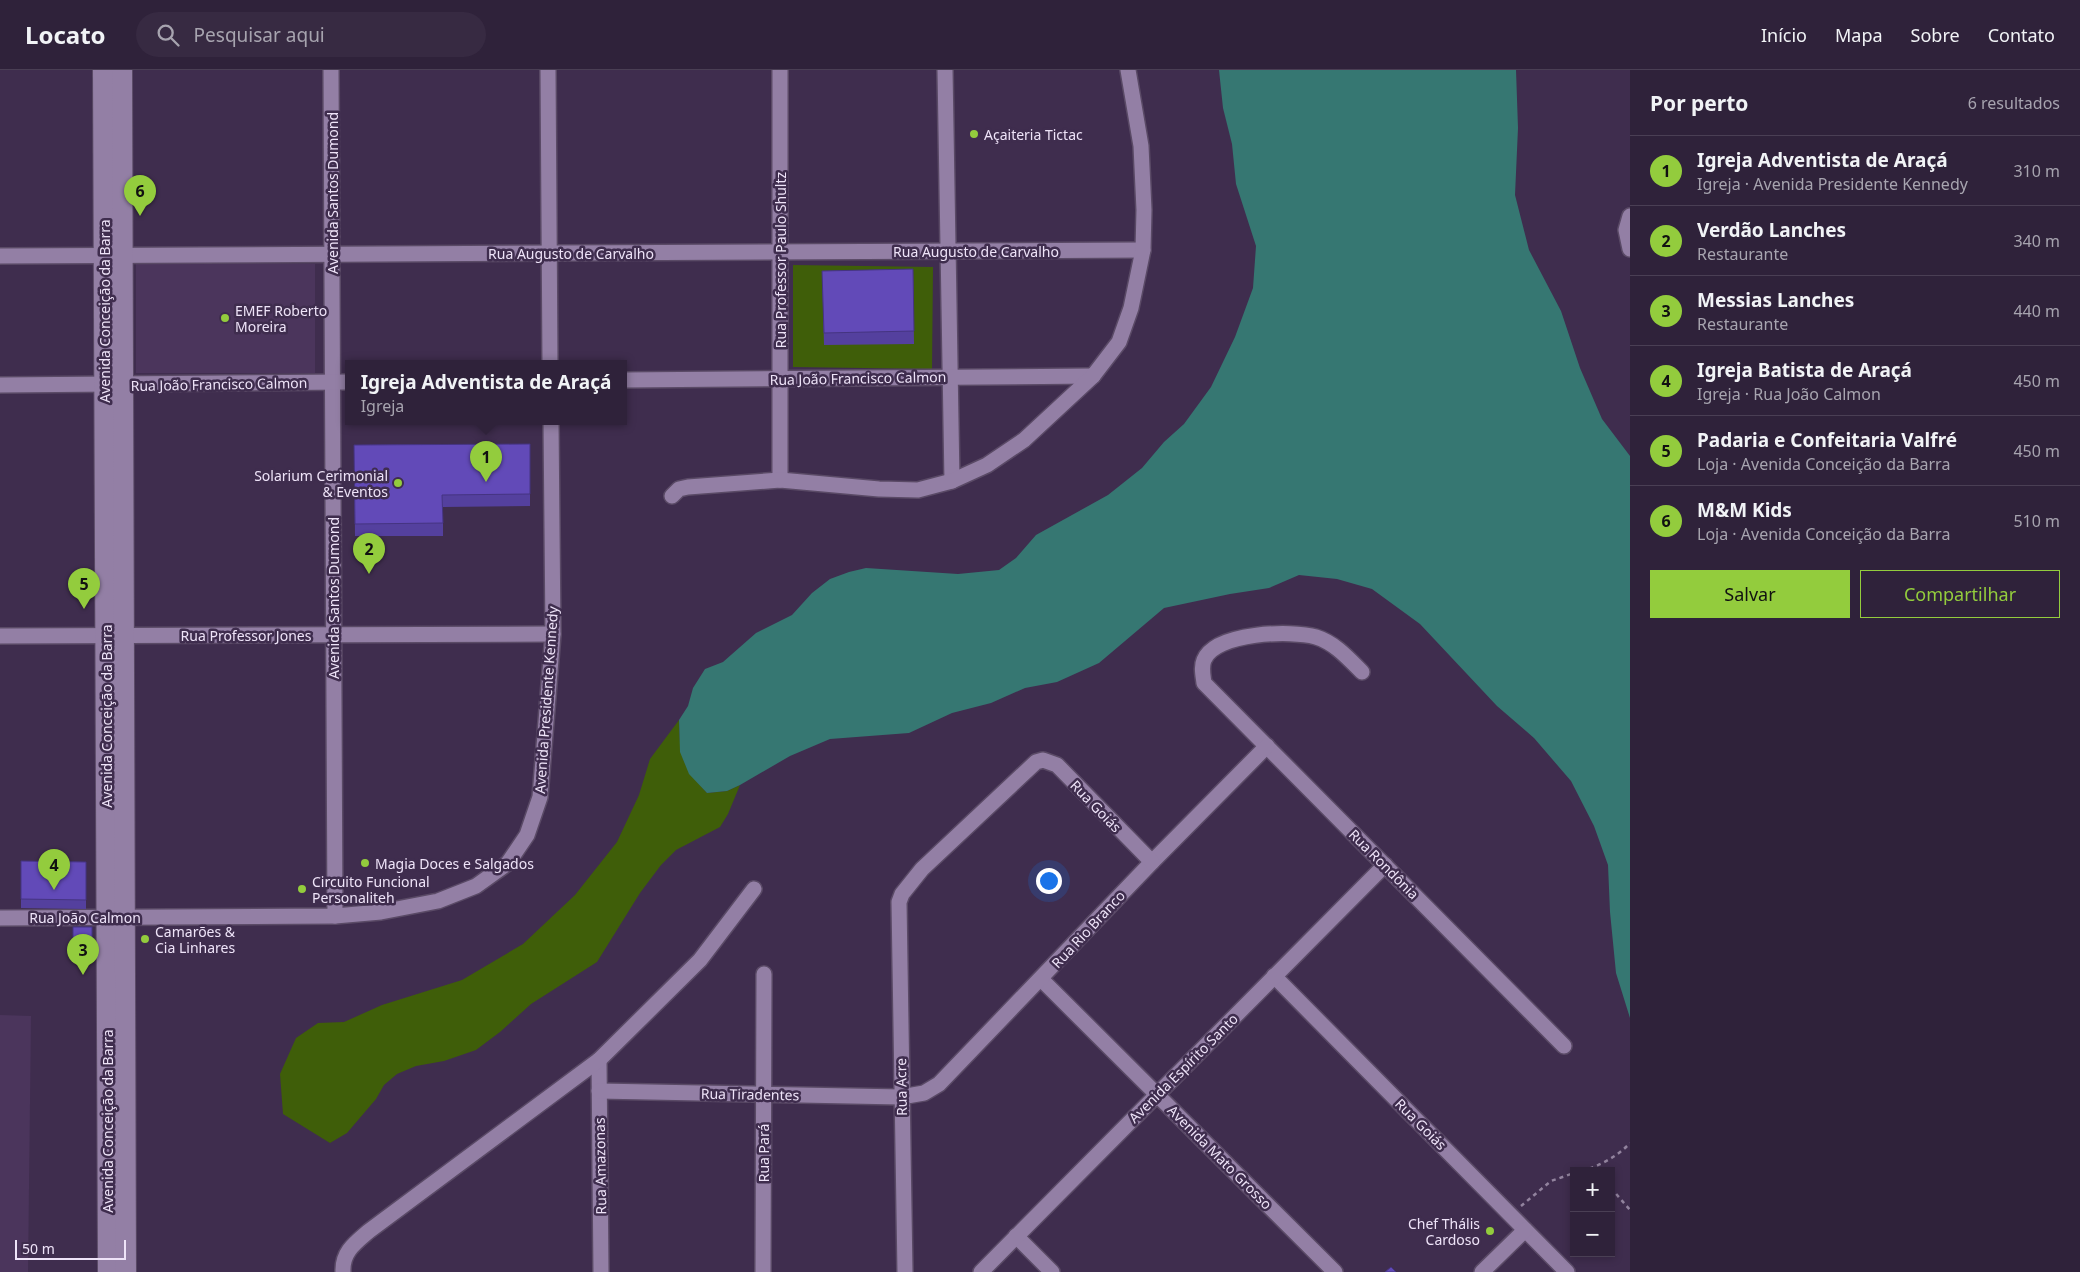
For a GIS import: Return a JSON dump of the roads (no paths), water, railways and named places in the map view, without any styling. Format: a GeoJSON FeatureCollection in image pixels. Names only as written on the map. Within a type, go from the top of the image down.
{"type":"FeatureCollection","features":[{"type":"Feature","properties":{"kind":"street","name":"Avenida Conceição da Barra"},"geometry":{"type":"LineString","coordinates":[[103,70],[113,255],[116,917],[126,1272]]}},
{"type":"Feature","properties":{"kind":"street","name":"Avenida Conceição da Barra"},"geometry":{"type":"LineString","coordinates":[[113,255],[122,70]]}},
{"type":"Feature","properties":{"kind":"street","name":"Avenida Santos Dumond"},"geometry":{"type":"LineString","coordinates":[[331,70],[335,916]]}},
{"type":"Feature","properties":{"kind":"street"},"geometry":{"type":"LineString","coordinates":[[548,70],[550,360]]}},
{"type":"Feature","properties":{"kind":"street","name":"Rua Professor Paulo Shultz"},"geometry":{"type":"LineString","coordinates":[[780,70],[780,480]]}},
{"type":"Feature","properties":{"kind":"street"},"geometry":{"type":"LineString","coordinates":[[945,70],[952,481]]}},
{"type":"Feature","properties":{"kind":"street"},"geometry":{"type":"LineString","coordinates":[[672,496],[679,489],[688,487],[780,480],[879,489],[918,490],[952,481],[987,465],[1024,440],[1093,376],[1119,342],[1131,308],[1143,250],[1144,210],[1141,146],[1128,70]]}},
{"type":"Feature","properties":{"kind":"street"},"geometry":{"type":"LineString","coordinates":[[1630,216],[1626,230],[1630,249]]}},
{"type":"Feature","properties":{"kind":"street","name":"Rua Augusto de Carvalho"},"geometry":{"type":"LineString","coordinates":[[0,256],[1143,250]]}},
{"type":"Feature","properties":{"kind":"street","name":"Rua João Francisco Calmon"},"geometry":{"type":"LineString","coordinates":[[627,380],[1093,376]]}},
{"type":"Feature","properties":{"kind":"street","name":"Rua João Francisco Calmon"},"geometry":{"type":"LineString","coordinates":[[0,385],[345,382]]}},
{"type":"Feature","properties":{"kind":"street","name":"Avenida Presidente Kennedy"},"geometry":{"type":"LineString","coordinates":[[381,912],[438,901],[476,886],[508,863],[527,835],[540,797],[553,634],[551,425]]}},
{"type":"Feature","properties":{"kind":"street","name":"Rua Rondônia"},"geometry":{"type":"LineString","coordinates":[[1362,672],[1337,647],[1316,637],[1289,633],[1263,633],[1230,641],[1212,650],[1204,659],[1202,670],[1204,683],[1564,1046]]}},
{"type":"Feature","properties":{"kind":"street","name":"Rua Professor Jones"},"geometry":{"type":"LineString","coordinates":[[0,636],[553,634]]}},
{"type":"Feature","properties":{"kind":"street","name":"Rua Rio Branco"},"geometry":{"type":"LineString","coordinates":[[901,1097],[924,1093],[939,1084],[1152,862],[1267,746]]}},
{"type":"Feature","properties":{"kind":"street","name":"Rua Goiás"},"geometry":{"type":"LineString","coordinates":[[899,902],[902,894],[922,869],[1036,762],[1043,760],[1057,765],[1152,862]]}},
{"type":"Feature","properties":{"kind":"street","name":"Avenida Espírito Santo"},"geometry":{"type":"LineString","coordinates":[[981,1272],[1384,865]]}},
{"type":"Feature","properties":{"kind":"street"},"geometry":{"type":"LineString","coordinates":[[343,1272],[343,1263],[347,1251],[356,1243],[599,1060],[700,960],[754,889]]}},
{"type":"Feature","properties":{"kind":"street","name":"Rua Acre"},"geometry":{"type":"LineString","coordinates":[[899,902],[905,1272]]}},
{"type":"Feature","properties":{"kind":"street","name":"Rua João Calmon"},"geometry":{"type":"LineString","coordinates":[[0,918],[335,916],[381,912]]}},
{"type":"Feature","properties":{"kind":"street","name":"Avenida Conceição da Barra"},"geometry":{"type":"LineString","coordinates":[[108,1272],[116,917]]}},
{"type":"Feature","properties":{"kind":"street","name":"Rua Pará"},"geometry":{"type":"LineString","coordinates":[[763,1272],[764,974]]}},
{"type":"Feature","properties":{"kind":"street","name":"Rua Goiás"},"geometry":{"type":"LineString","coordinates":[[1274,976],[1567,1272]]}},
{"type":"Feature","properties":{"kind":"street","name":"Avenida Mato Grosso"},"geometry":{"type":"LineString","coordinates":[[1041,979],[1335,1272]]}},
{"type":"Feature","properties":{"kind":"street","name":"Rua Amazonas"},"geometry":{"type":"LineString","coordinates":[[599,1060],[601,1272]]}},
{"type":"Feature","properties":{"kind":"street","name":"Rua Tiradentes"},"geometry":{"type":"LineString","coordinates":[[599,1091],[901,1097]]}},
{"type":"Feature","properties":{"kind":"street"},"geometry":{"type":"LineString","coordinates":[[1482,1272],[1525,1230]]}},
{"type":"Feature","properties":{"kind":"street"},"geometry":{"type":"LineString","coordinates":[[1016,1236],[1052,1272]]}},
{"type":"Feature","properties":{"kind":"place","name":"Açaiteria Tictac"},"geometry":{"type":"Point","coordinates":[974,134]}},
{"type":"Feature","properties":{"kind":"place","name":"M&M Kids"},"geometry":{"type":"Point","coordinates":[140,216]}},
{"type":"Feature","properties":{"kind":"place","name":"EMEF Roberto Moreira"},"geometry":{"type":"Point","coordinates":[225,318]}},
{"type":"Feature","properties":{"kind":"place","name":"Igreja Adventista de Araçá"},"geometry":{"type":"Point","coordinates":[486,482]}},
{"type":"Feature","properties":{"kind":"place","name":"Solarium Cerimonial & Eventos"},"geometry":{"type":"Point","coordinates":[398,483]}},
{"type":"Feature","properties":{"kind":"place","name":"Verdão Lanches"},"geometry":{"type":"Point","coordinates":[369,574]}},
{"type":"Feature","properties":{"kind":"place","name":"Padaria e Confeitaria Valfré"},"geometry":{"type":"Point","coordinates":[84,609]}},
{"type":"Feature","properties":{"kind":"place","name":"Magia Doces e Salgados"},"geometry":{"type":"Point","coordinates":[365,863]}},
{"type":"Feature","properties":{"kind":"place","name":"Circuito Funcional Personaliteh"},"geometry":{"type":"Point","coordinates":[302,889]}},
{"type":"Feature","properties":{"kind":"place","name":"Igreja Batista de Araçá"},"geometry":{"type":"Point","coordinates":[54,890]}},
{"type":"Feature","properties":{"kind":"place","name":"Camarões & Cia Linhares"},"geometry":{"type":"Point","coordinates":[145,939]}},
{"type":"Feature","properties":{"kind":"place","name":"Messias Lanches"},"geometry":{"type":"Point","coordinates":[83,975]}},
{"type":"Feature","properties":{"kind":"place","name":"Chef Thális Cardoso"},"geometry":{"type":"Point","coordinates":[1490,1231]}}]}
